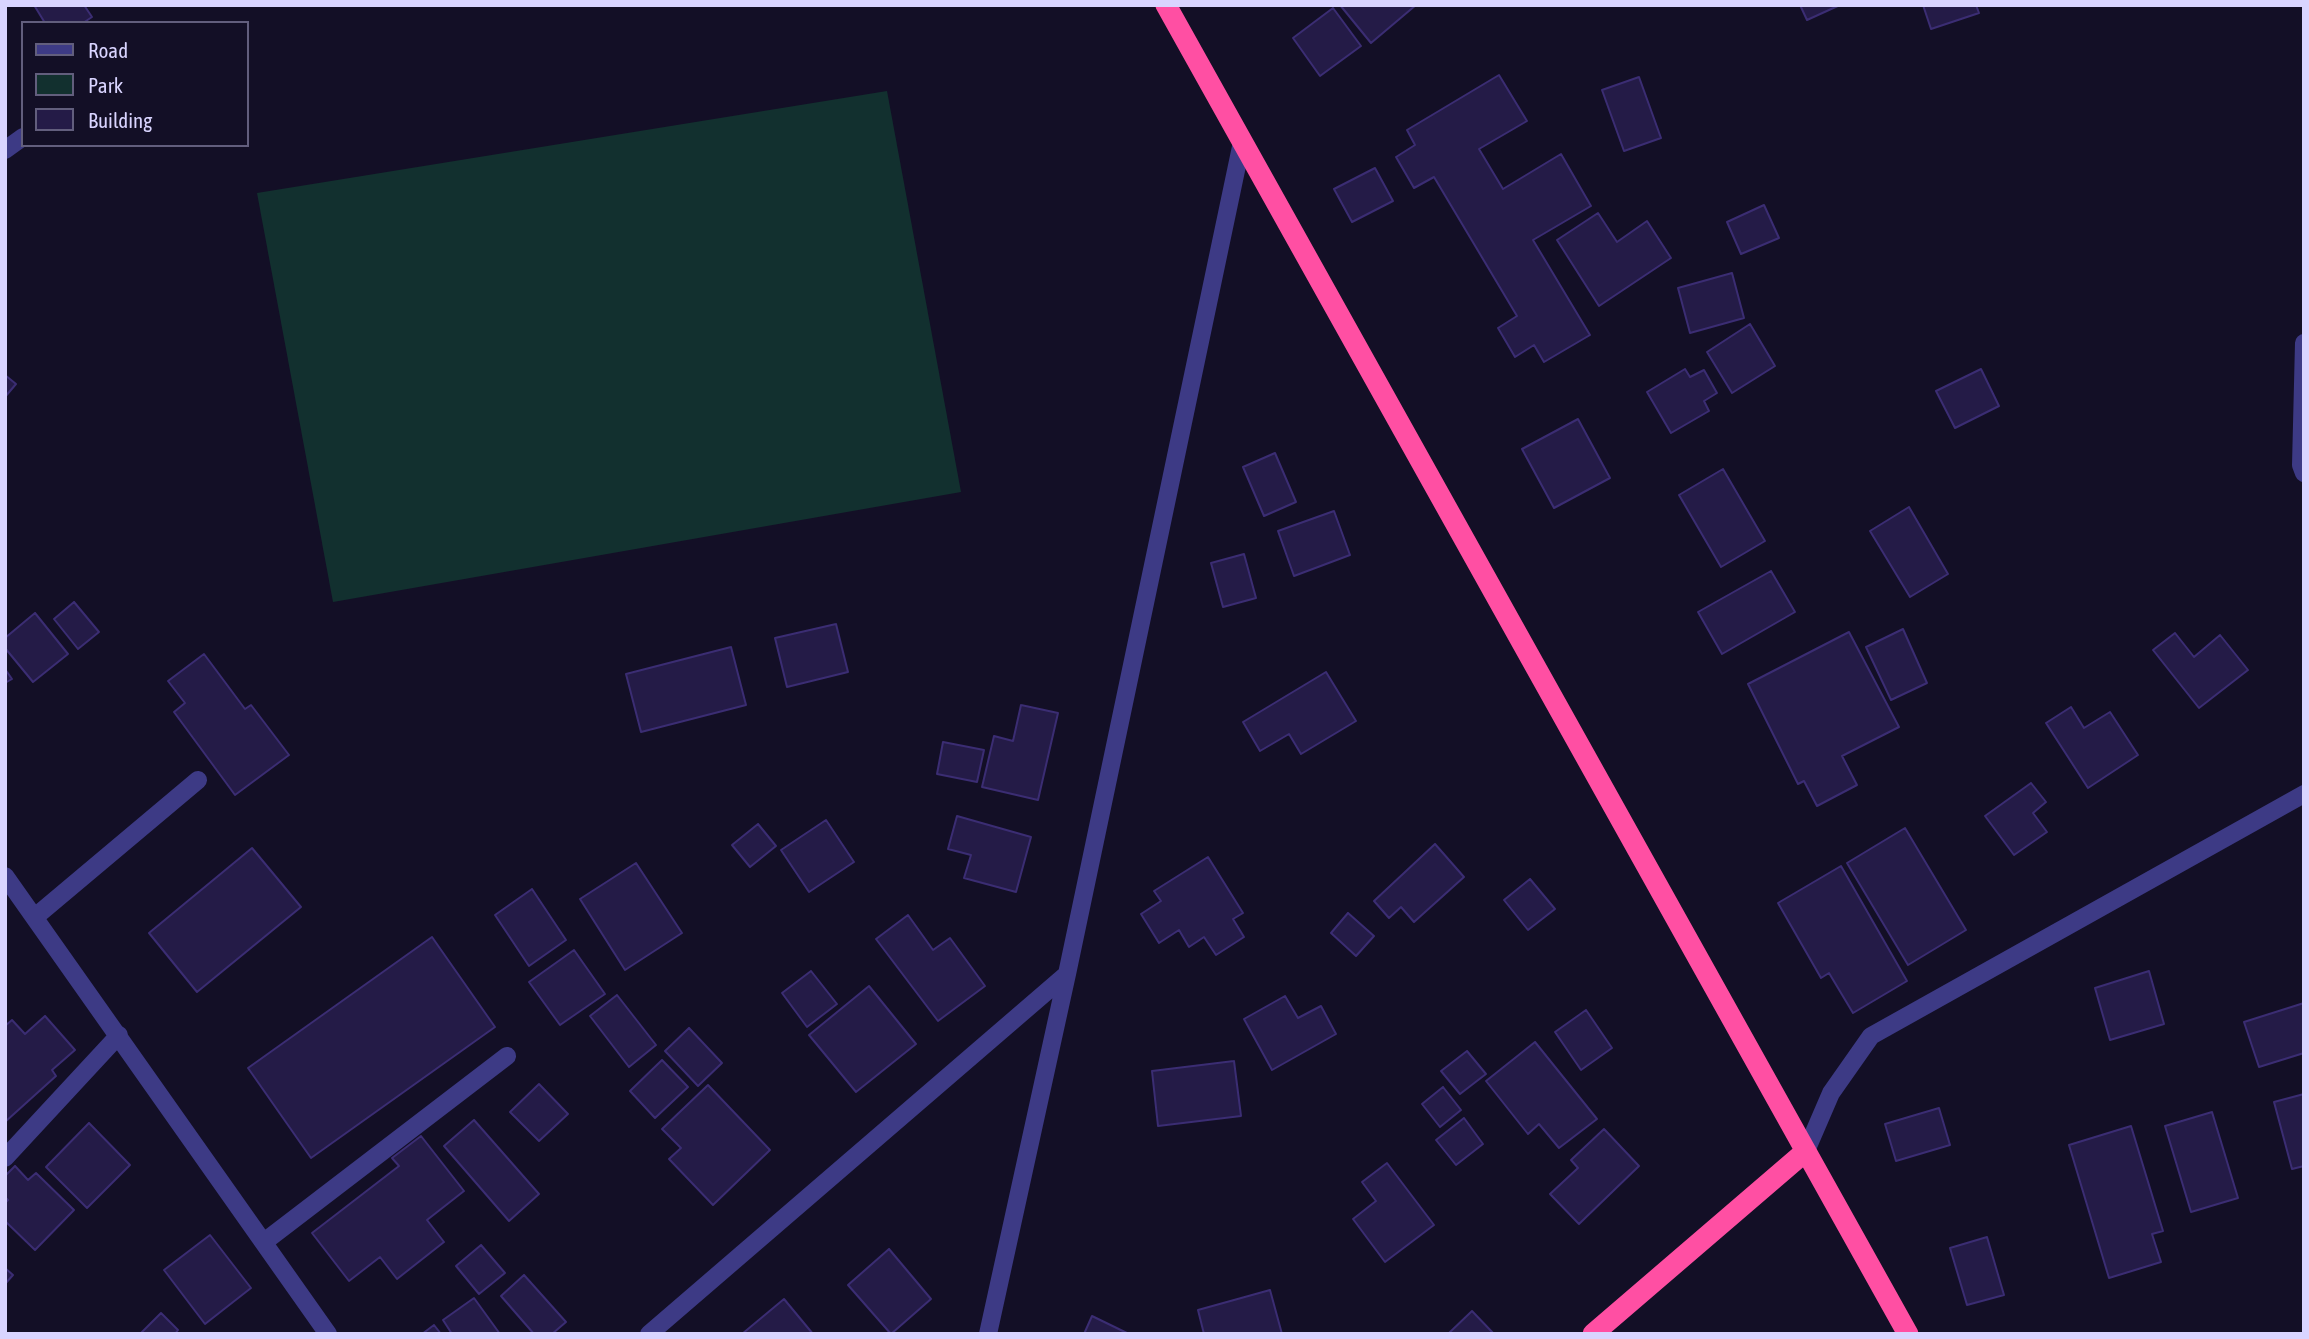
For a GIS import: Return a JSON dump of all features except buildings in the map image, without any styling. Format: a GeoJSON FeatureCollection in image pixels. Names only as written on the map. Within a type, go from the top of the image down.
{"type":"FeatureCollection","features":[{"type":"Feature","properties":{"kind":"highway"},"geometry":{"type":"LineString","coordinates":[[1166,5],[1908,1334]]}},
{"type":"Feature","properties":{"kind":"highway"},"geometry":{"type":"LineString","coordinates":[[1593,1334],[1806,1151]]}},
{"type":"Feature","properties":{"kind":"street"},"geometry":{"type":"LineString","coordinates":[[5,150],[21,138]]}},
{"type":"Feature","properties":{"kind":"street"},"geometry":{"type":"LineString","coordinates":[[988,1334],[1067,974],[1242,142]]}},
{"type":"Feature","properties":{"kind":"street"},"geometry":{"type":"LineString","coordinates":[[2303,467],[2304,343]]}},
{"type":"Feature","properties":{"kind":"street"},"geometry":{"type":"LineString","coordinates":[[35,917],[198,780]]}},
{"type":"Feature","properties":{"kind":"street"},"geometry":{"type":"LineString","coordinates":[[1806,1151],[1831,1093],[1871,1036],[2304,794]]}},
{"type":"Feature","properties":{"kind":"street"},"geometry":{"type":"LineString","coordinates":[[5,876],[328,1334]]}},
{"type":"Feature","properties":{"kind":"street"},"geometry":{"type":"LineString","coordinates":[[649,1334],[1067,974]]}},
{"type":"Feature","properties":{"kind":"street"},"geometry":{"type":"LineString","coordinates":[[5,1158],[119,1035]]}},
{"type":"Feature","properties":{"kind":"street"},"geometry":{"type":"LineString","coordinates":[[264,1242],[507,1056]]}},
{"type":"Feature","properties":{"kind":"green space"},"geometry":{"type":"Polygon","coordinates":[[[887,91],[961,492],[333,602],[257,193],[887,91]]]}}]}
